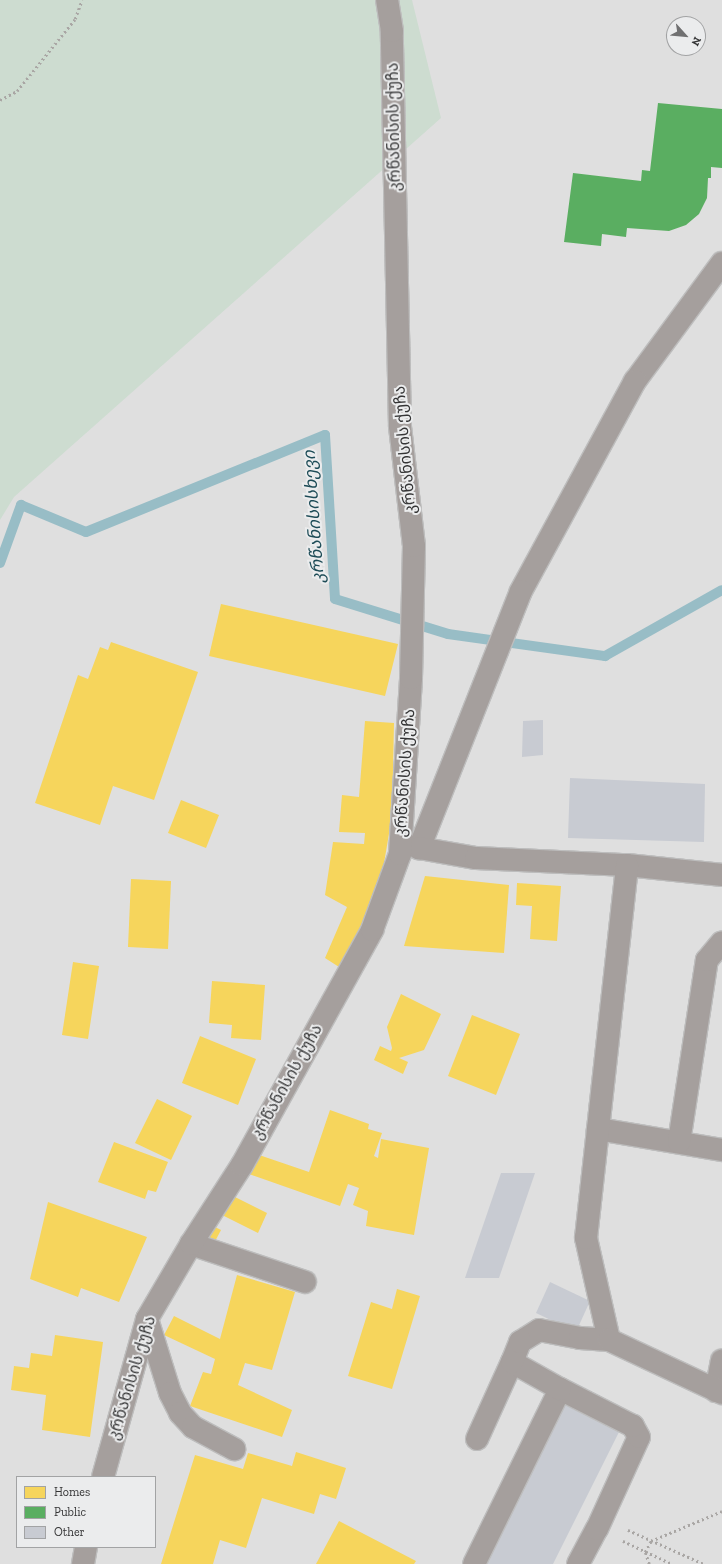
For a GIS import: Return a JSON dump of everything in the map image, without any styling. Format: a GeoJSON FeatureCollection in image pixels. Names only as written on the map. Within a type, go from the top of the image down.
{"type":"FeatureCollection","features":[{"type":"Feature","properties":{"kind":"street","name":"კრწანისის ქუჩა"},"geometry":{"type":"LineString","coordinates":[[103,1476],[147,1319],[191,1244],[242,1165],[372,930],[400,854],[411,678],[414,546],[400,426],[392,31],[387,0]]}},
{"type":"Feature","properties":{"kind":"street"},"geometry":{"type":"LineString","coordinates":[[722,263],[635,381],[521,591],[419,848],[476,858],[627,865],[722,875]]}},
{"type":"Feature","properties":{"kind":"street"},"geometry":{"type":"LineString","coordinates":[[609,1340],[586,1238],[627,865]]}},
{"type":"Feature","properties":{"kind":"street"},"geometry":{"type":"LineString","coordinates":[[679,1142],[707,960],[722,942]]}},
{"type":"Feature","properties":{"kind":"street"},"geometry":{"type":"LineString","coordinates":[[598,1129],[722,1150]]}},
{"type":"Feature","properties":{"kind":"street"},"geometry":{"type":"LineString","coordinates":[[191,1244],[305,1282]]}},
{"type":"Feature","properties":{"kind":"street"},"geometry":{"type":"LineString","coordinates":[[147,1319],[170,1393],[180,1413],[193,1427],[234,1449]]}},
{"type":"Feature","properties":{"kind":"street"},"geometry":{"type":"LineString","coordinates":[[477,1440],[520,1342],[539,1330],[580,1338],[609,1340],[719,1392],[722,1361]]}},
{"type":"Feature","properties":{"kind":"street"},"geometry":{"type":"LineString","coordinates":[[512,1362],[560,1389],[633,1426],[639,1437],[600,1523],[578,1564]]}},
{"type":"Feature","properties":{"kind":"street"},"geometry":{"type":"LineString","coordinates":[[474,1564],[560,1389]]}},
{"type":"Feature","properties":{"kind":"street"},"geometry":{"type":"LineString","coordinates":[[83,1564],[86,1548]]}},
{"type":"Feature","properties":{"kind":"path"},"geometry":{"type":"LineString","coordinates":[[0,100],[17,91],[75,19],[82,0]]}},
{"type":"Feature","properties":{"kind":"path"},"geometry":{"type":"LineString","coordinates":[[644,1552],[651,1541],[722,1511]]}},
{"type":"Feature","properties":{"kind":"path"},"geometry":{"type":"LineString","coordinates":[[600,1523],[651,1541],[704,1564]]}},
{"type":"Feature","properties":{"kind":"path"},"geometry":{"type":"LineString","coordinates":[[600,1523],[644,1552],[672,1564]]}},
{"type":"Feature","properties":{"kind":"path"},"geometry":{"type":"LineString","coordinates":[[644,1552],[649,1564]]}},
{"type":"Feature","properties":{"kind":"green space"},"geometry":{"type":"Polygon","coordinates":[[[0,0],[412,0],[441,118],[14,497],[0,520],[0,0]]]}},
{"type":"Feature","properties":{"kind":"building: Homes"},"geometry":{"type":"Polygon","coordinates":[[[221,604],[398,644],[385,696],[209,656],[221,604]]]}},
{"type":"Feature","properties":{"kind":"building: Homes"},"geometry":{"type":"Polygon","coordinates":[[[111,642],[198,672],[154,800],[113,786],[100,825],[35,803],[78,675],[88,679],[100,647],[108,650],[111,642]]]}},
{"type":"Feature","properties":{"kind":"building: Homes"},"geometry":{"type":"Polygon","coordinates":[[[365,721],[394,723],[392,816],[382,875],[367,914],[339,967],[325,958],[347,907],[325,895],[333,842],[364,844],[365,833],[339,832],[342,795],[359,797],[365,721]]]}},
{"type":"Feature","properties":{"kind":"building: Homes"},"geometry":{"type":"Polygon","coordinates":[[[181,800],[219,815],[206,848],[168,833],[181,800]]]}},
{"type":"Feature","properties":{"kind":"building: Homes"},"geometry":{"type":"Polygon","coordinates":[[[425,876],[509,885],[504,953],[404,946],[425,876]]]}},
{"type":"Feature","properties":{"kind":"building: Homes"},"geometry":{"type":"Polygon","coordinates":[[[131,879],[171,881],[168,949],[128,947],[131,879]]]}},
{"type":"Feature","properties":{"kind":"building: Homes"},"geometry":{"type":"Polygon","coordinates":[[[517,883],[561,886],[557,941],[530,939],[532,906],[516,905],[517,883]]]}},
{"type":"Feature","properties":{"kind":"building: Homes"},"geometry":{"type":"Polygon","coordinates":[[[73,962],[99,966],[88,1039],[62,1035],[73,962]]]}},
{"type":"Feature","properties":{"kind":"building: Homes"},"geometry":{"type":"Polygon","coordinates":[[[212,981],[265,985],[261,1040],[231,1038],[232,1025],[209,1023],[212,981]]]}},
{"type":"Feature","properties":{"kind":"building: Homes"},"geometry":{"type":"Polygon","coordinates":[[[401,994],[441,1014],[424,1050],[399,1058],[408,1062],[403,1074],[374,1060],[380,1046],[391,1051],[392,1048],[387,1027],[401,994]]]}},
{"type":"Feature","properties":{"kind":"building: Homes"},"geometry":{"type":"Polygon","coordinates":[[[472,1015],[520,1034],[496,1095],[448,1076],[472,1015]]]}},
{"type":"Feature","properties":{"kind":"building: Homes"},"geometry":{"type":"Polygon","coordinates":[[[200,1036],[256,1059],[238,1105],[182,1083],[200,1036]]]}},
{"type":"Feature","properties":{"kind":"building: Homes"},"geometry":{"type":"Polygon","coordinates":[[[157,1099],[192,1116],[171,1160],[135,1143],[157,1099]]]}},
{"type":"Feature","properties":{"kind":"building: Homes"},"geometry":{"type":"Polygon","coordinates":[[[330,1110],[369,1124],[368,1129],[382,1133],[374,1156],[378,1158],[381,1139],[429,1148],[414,1235],[366,1226],[368,1211],[353,1205],[359,1188],[348,1184],[340,1206],[246,1173],[253,1153],[309,1172],[330,1110]]]}},
{"type":"Feature","properties":{"kind":"building: Homes"},"geometry":{"type":"Polygon","coordinates":[[[114,1142],[168,1162],[156,1192],[148,1190],[145,1199],[98,1182],[114,1142]]]}},
{"type":"Feature","properties":{"kind":"building: Homes"},"geometry":{"type":"Polygon","coordinates":[[[227,1193],[267,1213],[258,1233],[218,1213],[227,1193]]]}},
{"type":"Feature","properties":{"kind":"building: Homes"},"geometry":{"type":"Polygon","coordinates":[[[48,1202],[147,1237],[119,1302],[81,1288],[78,1297],[30,1279],[48,1202]]]}},
{"type":"Feature","properties":{"kind":"building: Homes"},"geometry":{"type":"Polygon","coordinates":[[[211,1225],[221,1230],[212,1247],[202,1242],[211,1225]]]}},
{"type":"Feature","properties":{"kind":"building: Homes"},"geometry":{"type":"Polygon","coordinates":[[[237,1275],[295,1292],[272,1370],[245,1363],[238,1385],[292,1410],[282,1437],[190,1406],[203,1372],[211,1374],[215,1359],[164,1335],[174,1316],[220,1339],[237,1275]]]}},
{"type":"Feature","properties":{"kind":"building: Homes"},"geometry":{"type":"Polygon","coordinates":[[[397,1289],[420,1296],[392,1389],[348,1376],[371,1302],[392,1309],[397,1289]]]}},
{"type":"Feature","properties":{"kind":"building: Homes"},"geometry":{"type":"Polygon","coordinates":[[[55,1335],[103,1342],[90,1437],[42,1430],[46,1395],[11,1390],[14,1366],[29,1368],[31,1353],[52,1356],[55,1335]]]}},
{"type":"Feature","properties":{"kind":"building: Homes"},"geometry":{"type":"Polygon","coordinates":[[[296,1452],[346,1468],[336,1499],[320,1494],[314,1514],[262,1498],[246,1548],[220,1540],[213,1564],[161,1564],[195,1455],[243,1469],[248,1453],[292,1466],[296,1452]]]}},
{"type":"Feature","properties":{"kind":"building: Homes"},"geometry":{"type":"Polygon","coordinates":[[[339,1521],[416,1561],[414,1564],[316,1564],[339,1521]]]}},
{"type":"Feature","properties":{"kind":"building: Public"},"geometry":{"type":"Polygon","coordinates":[[[658,103],[722,109],[722,168],[711,167],[711,178],[708,178],[707,198],[699,214],[686,225],[669,231],[627,228],[626,237],[602,234],[601,246],[564,242],[573,173],[641,181],[642,170],[650,171],[658,103]]]}},
{"type":"Feature","properties":{"kind":"building: Other"},"geometry":{"type":"Polygon","coordinates":[[[543,720],[543,755],[522,757],[523,721],[543,720]]]}},
{"type":"Feature","properties":{"kind":"building: Other"},"geometry":{"type":"Polygon","coordinates":[[[570,778],[705,784],[704,842],[568,838],[570,778]]]}},
{"type":"Feature","properties":{"kind":"building: Other"},"geometry":{"type":"Polygon","coordinates":[[[501,1173],[535,1173],[499,1278],[465,1278],[501,1173]]]}},
{"type":"Feature","properties":{"kind":"building: Other"},"geometry":{"type":"Polygon","coordinates":[[[550,1282],[590,1301],[576,1332],[536,1313],[550,1282]]]}},
{"type":"Feature","properties":{"kind":"building: Other"},"geometry":{"type":"Polygon","coordinates":[[[565,1405],[619,1432],[553,1564],[484,1564],[565,1405]]]}},
{"type":"Feature","properties":{"kind":"waterway","name":"კრწანისისხევი"},"geometry":{"type":"LineString","coordinates":[[0,563],[21,505],[86,532],[325,435],[335,599],[448,634],[605,656],[722,590]]}}]}
